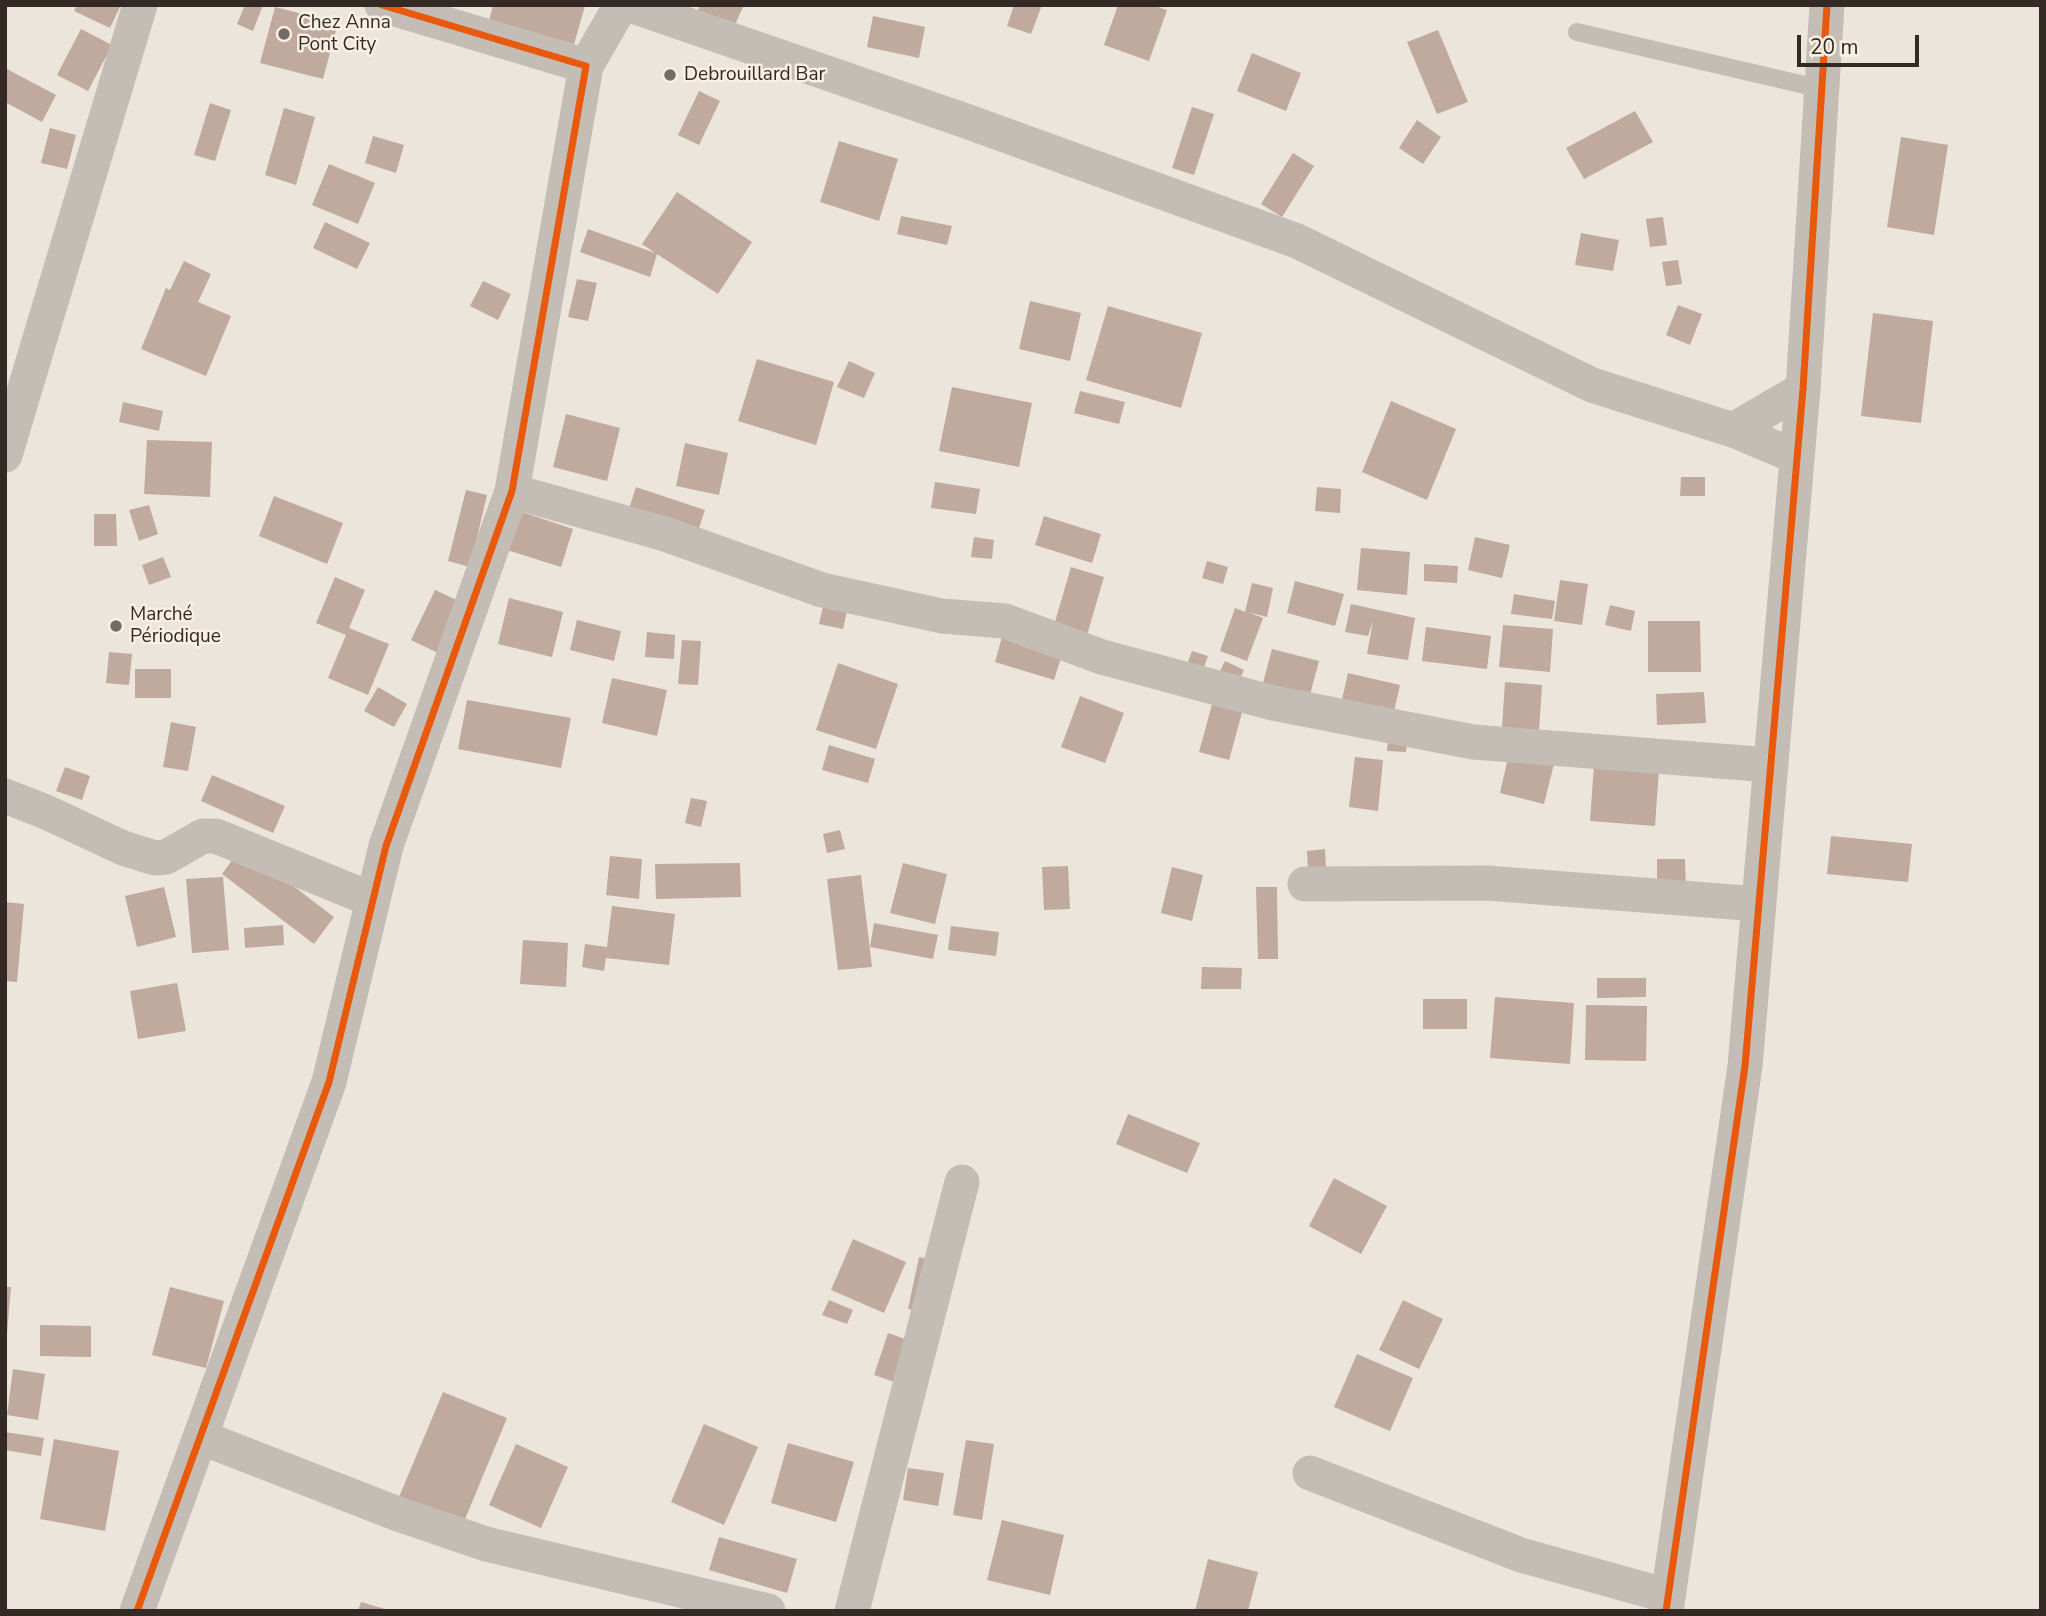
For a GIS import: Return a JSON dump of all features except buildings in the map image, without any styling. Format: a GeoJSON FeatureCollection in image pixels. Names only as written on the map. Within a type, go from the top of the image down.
{"type":"FeatureCollection","features":[{"type":"Feature","properties":{"kind":"street"},"geometry":{"type":"LineString","coordinates":[[5,455],[140,5]]}},
{"type":"Feature","properties":{"kind":"street"},"geometry":{"type":"LineString","coordinates":[[382,5],[586,66]]}},
{"type":"Feature","properties":{"kind":"street"},"geometry":{"type":"LineString","coordinates":[[137,1611],[329,1082],[386,846],[512,491],[586,66],[621,5]]}},
{"type":"Feature","properties":{"kind":"street"},"geometry":{"type":"LineString","coordinates":[[630,5],[979,126],[1297,241],[1592,385],[1733,430],[1797,457]]}},
{"type":"Feature","properties":{"kind":"street"},"geometry":{"type":"LineString","coordinates":[[1310,1473],[1521,1555],[1667,1604],[1745,1066],[1803,389],[1827,5]]}},
{"type":"Feature","properties":{"kind":"street"},"geometry":{"type":"LineString","coordinates":[[1733,430],[1803,389]]}},
{"type":"Feature","properties":{"kind":"street"},"geometry":{"type":"LineString","coordinates":[[512,491],[665,534],[822,590],[942,616],[1005,621],[1102,657],[1273,703],[1473,741],[1771,765]]}},
{"type":"Feature","properties":{"kind":"street"},"geometry":{"type":"LineString","coordinates":[[5,796],[123,848],[155,858],[166,857],[203,836],[216,836],[373,900]]}},
{"type":"Feature","properties":{"kind":"street"},"geometry":{"type":"LineString","coordinates":[[1305,884],[1487,883],[1759,904]]}},
{"type":"Feature","properties":{"kind":"street"},"geometry":{"type":"LineString","coordinates":[[852,1611],[962,1182]]}},
{"type":"Feature","properties":{"kind":"street"},"geometry":{"type":"LineString","coordinates":[[200,1437],[398,1514],[486,1544],[768,1611]]}},
{"type":"Feature","properties":{"kind":"lane"},"geometry":{"type":"LineString","coordinates":[[1577,32],[1822,89]]}},
{"type":"Feature","properties":{"kind":"cycle path"},"geometry":{"type":"LineString","coordinates":[[137,1611],[329,1082],[386,846],[512,491],[586,66],[382,5]]}},
{"type":"Feature","properties":{"kind":"cycle path"},"geometry":{"type":"LineString","coordinates":[[1666,1611],[1745,1066],[1803,389],[1827,5]]}},
{"type":"Feature","properties":{"kind":"place","name":"Chez Anna Pont City"},"geometry":{"type":"Point","coordinates":[284,34]}},
{"type":"Feature","properties":{"kind":"place","name":"Debrouillard Bar"},"geometry":{"type":"Point","coordinates":[670,75]}},
{"type":"Feature","properties":{"kind":"place","name":"Marché Périodique"},"geometry":{"type":"Point","coordinates":[116,626]}}]}
